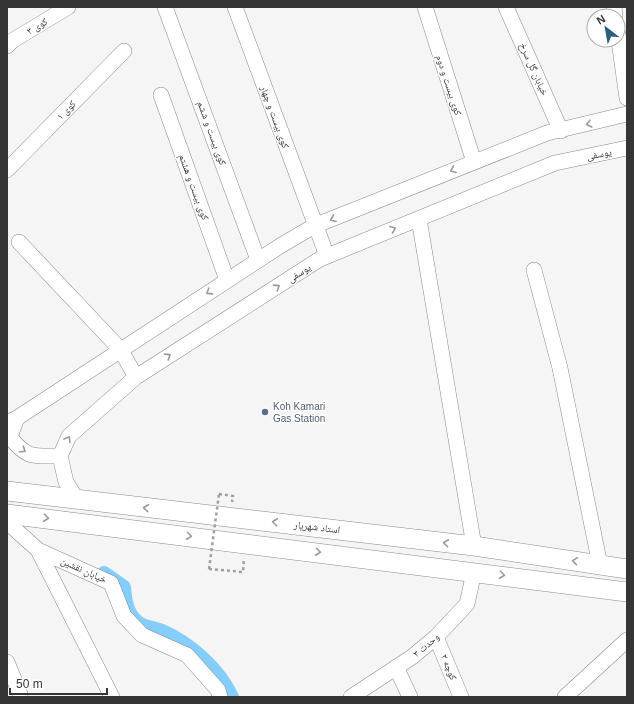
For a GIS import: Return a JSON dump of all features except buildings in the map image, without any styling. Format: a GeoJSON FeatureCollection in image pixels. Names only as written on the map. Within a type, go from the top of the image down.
{"type":"FeatureCollection","features":[{"type":"Feature","properties":{"kind":"main road","name":"استاد شهریار"},"geometry":{"type":"LineString","coordinates":[[7,491],[474,546],[627,569]]}},
{"type":"Feature","properties":{"kind":"main road"},"geometry":{"type":"LineString","coordinates":[[7,514],[627,592]]}},
{"type":"Feature","properties":{"kind":"main road"},"geometry":{"type":"LineString","coordinates":[[474,546],[474,572]]}},
{"type":"Feature","properties":{"kind":"street","name":"کوی ۳"},"geometry":{"type":"LineString","coordinates":[[9,39],[68,7]]}},
{"type":"Feature","properties":{"kind":"street","name":"کوی بیست و ششم"},"geometry":{"type":"LineString","coordinates":[[165,7],[258,260]]}},
{"type":"Feature","properties":{"kind":"street","name":"کوی بیست و چهار"},"geometry":{"type":"LineString","coordinates":[[235,7],[314,226],[327,256]]}},
{"type":"Feature","properties":{"kind":"street","name":"کوی بیست و دوم"},"geometry":{"type":"LineString","coordinates":[[424,7],[474,162]]}},
{"type":"Feature","properties":{"kind":"street","name":"خیابان گل سرخ"},"geometry":{"type":"LineString","coordinates":[[506,7],[561,131]]}},
{"type":"Feature","properties":{"kind":"street"},"geometry":{"type":"LineString","coordinates":[[620,48],[627,98]]}},
{"type":"Feature","properties":{"kind":"street","name":"کوی ۱"},"geometry":{"type":"LineString","coordinates":[[7,170],[124,51]]}},
{"type":"Feature","properties":{"kind":"street","name":"کوی بیست و هشتم"},"geometry":{"type":"LineString","coordinates":[[161,95],[226,280]]}},
{"type":"Feature","properties":{"kind":"street"},"geometry":{"type":"LineString","coordinates":[[77,500],[66,482],[60,456],[35,456],[20,450],[10,437],[12,420],[226,280],[314,226],[547,133],[561,131],[627,114]]}},
{"type":"Feature","properties":{"kind":"street","name":"یوسفی"},"geometry":{"type":"LineString","coordinates":[[60,456],[69,436],[136,377],[327,256],[555,163],[627,148]]}},
{"type":"Feature","properties":{"kind":"street"},"geometry":{"type":"LineString","coordinates":[[419,218],[474,546]]}},
{"type":"Feature","properties":{"kind":"street"},"geometry":{"type":"LineString","coordinates":[[19,242],[120,349],[136,377]]}},
{"type":"Feature","properties":{"kind":"street"},"geometry":{"type":"LineString","coordinates":[[534,270],[560,368],[600,565]]}},
{"type":"Feature","properties":{"kind":"street"},"geometry":{"type":"LineString","coordinates":[[7,522],[38,550],[112,697]]}},
{"type":"Feature","properties":{"kind":"street","name":"خیابان نقشین"},"geometry":{"type":"LineString","coordinates":[[38,550],[112,583],[124,616],[142,635],[187,655],[218,690],[220,697]]}},
{"type":"Feature","properties":{"kind":"street","name":"وحدت ۳"},"geometry":{"type":"LineString","coordinates":[[351,697],[396,667],[436,637],[467,604],[474,572]]}},
{"type":"Feature","properties":{"kind":"street","name":"کوچه ۲"},"geometry":{"type":"LineString","coordinates":[[436,637],[461,697]]}},
{"type":"Feature","properties":{"kind":"street"},"geometry":{"type":"LineString","coordinates":[[565,697],[627,640]]}},
{"type":"Feature","properties":{"kind":"street"},"geometry":{"type":"LineString","coordinates":[[7,662],[20,694]]}},
{"type":"Feature","properties":{"kind":"street"},"geometry":{"type":"LineString","coordinates":[[396,667],[410,697]]}},
{"type":"Feature","properties":{"kind":"path"},"geometry":{"type":"LineString","coordinates":[[233,496],[219,494],[209,569],[243,572]]}},
{"type":"Feature","properties":{"kind":"waterway"},"geometry":{"type":"LineString","coordinates":[[104,573],[124,587],[127,607],[135,620],[141,624],[173,636],[183,642],[212,667],[232,697]]}},
{"type":"Feature","properties":{"kind":"place","name":"Koh Kamari Gas Station"},"geometry":{"type":"Point","coordinates":[265,412]}}]}
